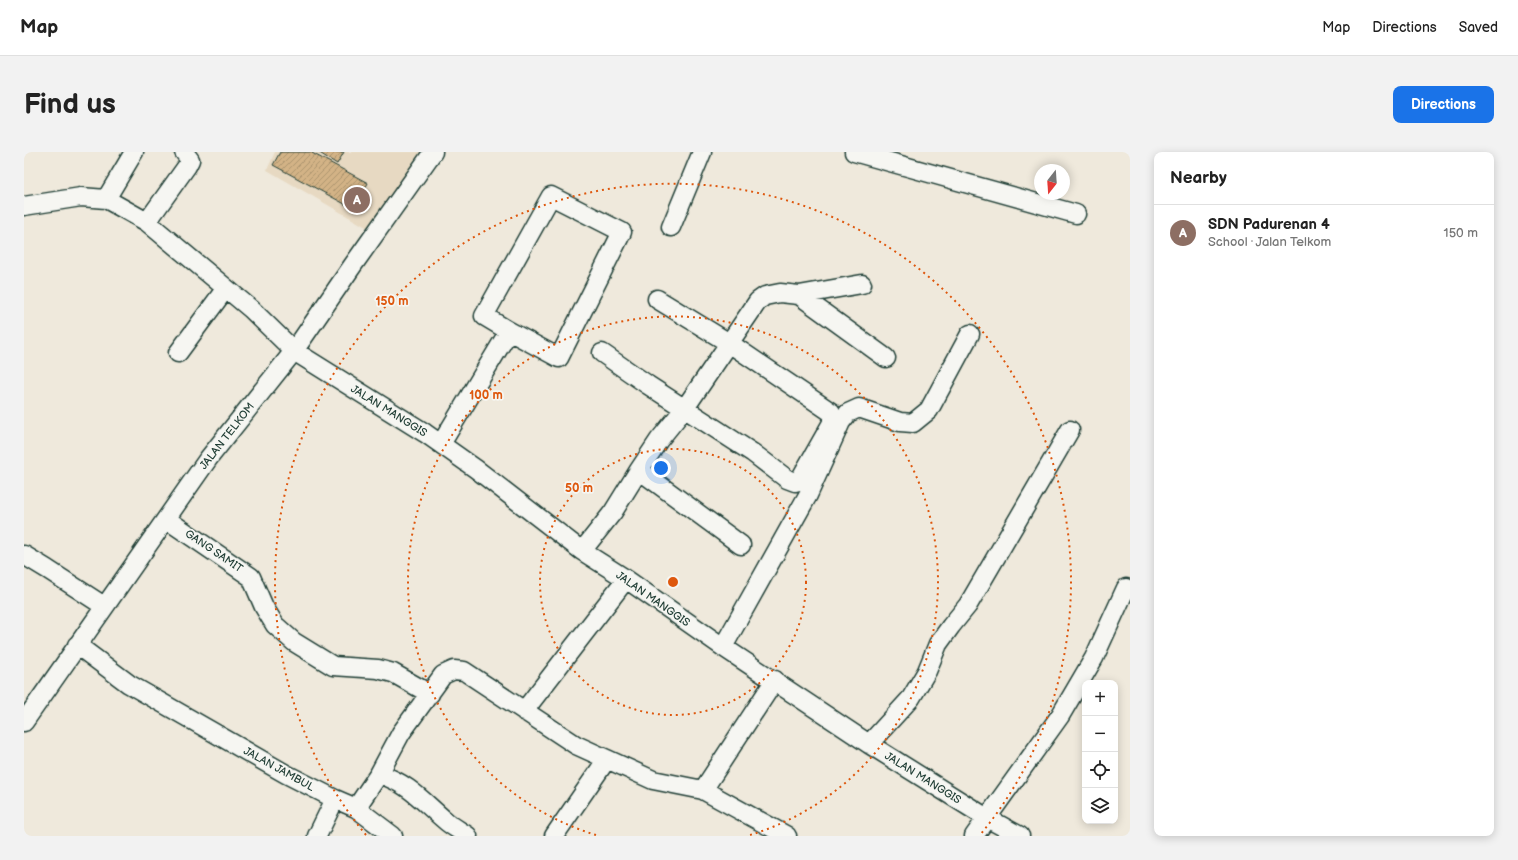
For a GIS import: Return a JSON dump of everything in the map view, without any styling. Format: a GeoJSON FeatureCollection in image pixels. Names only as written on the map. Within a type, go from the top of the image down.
{"type":"FeatureCollection","features":[{"type":"Feature","properties":{"kind":"street"},"geometry":{"type":"LineString","coordinates":[[24,206],[81,197],[106,200],[134,152]]}},
{"type":"Feature","properties":{"kind":"street"},"geometry":{"type":"LineString","coordinates":[[147,222],[188,166],[190,160],[184,152]]}},
{"type":"Feature","properties":{"kind":"street","name":"JALAN TELKOM"},"geometry":{"type":"LineString","coordinates":[[24,722],[208,459],[294,351],[353,264],[433,152]]}},
{"type":"Feature","properties":{"kind":"street"},"geometry":{"type":"LineString","coordinates":[[671,227],[702,152]]}},
{"type":"Feature","properties":{"kind":"street"},"geometry":{"type":"LineString","coordinates":[[854,152],[1076,214]]}},
{"type":"Feature","properties":{"kind":"street"},"geometry":{"type":"LineString","coordinates":[[551,196],[622,232],[559,358],[509,331],[484,316],[551,196]]}},
{"type":"Feature","properties":{"kind":"street","name":"JALAN MANGGIS"},"geometry":{"type":"LineString","coordinates":[[106,200],[147,222],[251,309],[294,351],[440,444],[476,469],[582,551],[626,579],[723,647],[775,680],[869,744],[987,818],[1020,836]]}},
{"type":"Feature","properties":{"kind":"street"},"geometry":{"type":"LineString","coordinates":[[582,551],[613,512],[638,470],[659,440],[685,408],[758,301],[765,296],[780,293],[799,295],[862,284]]}},
{"type":"Feature","properties":{"kind":"street"},"geometry":{"type":"LineString","coordinates":[[178,353],[226,288]]}},
{"type":"Feature","properties":{"kind":"street"},"geometry":{"type":"LineString","coordinates":[[799,295],[886,358]]}},
{"type":"Feature","properties":{"kind":"street"},"geometry":{"type":"LineString","coordinates":[[602,353],[648,385],[753,453],[786,479],[795,482],[799,481],[833,422],[834,416],[827,408],[729,343],[658,299]]}},
{"type":"Feature","properties":{"kind":"street"},"geometry":{"type":"LineString","coordinates":[[440,444],[509,331]]}},
{"type":"Feature","properties":{"kind":"street"},"geometry":{"type":"LineString","coordinates":[[723,647],[808,495],[844,417],[848,413],[859,408],[900,422],[913,423],[929,410],[970,334]]}},
{"type":"Feature","properties":{"kind":"street"},"geometry":{"type":"LineString","coordinates":[[869,744],[911,698],[926,671],[938,644],[968,606],[1070,430]]}},
{"type":"Feature","properties":{"kind":"street"},"geometry":{"type":"LineString","coordinates":[[638,470],[741,545]]}},
{"type":"Feature","properties":{"kind":"street","name":"GANG SAMIT"},"geometry":{"type":"LineString","coordinates":[[166,519],[252,577],[264,607],[275,625],[294,642],[333,666],[378,669],[393,673],[430,694]]}},
{"type":"Feature","properties":{"kind":"street"},"geometry":{"type":"LineString","coordinates":[[24,555],[47,568],[104,606]]}},
{"type":"Feature","properties":{"kind":"street"},"geometry":{"type":"LineString","coordinates":[[524,711],[626,579]]}},
{"type":"Feature","properties":{"kind":"street"},"geometry":{"type":"LineString","coordinates":[[974,836],[1060,716],[1094,658],[1126,588]]}},
{"type":"Feature","properties":{"kind":"street","name":"JALAN JAMBUL"},"geometry":{"type":"LineString","coordinates":[[77,646],[129,684],[286,774],[356,808],[393,836]]}},
{"type":"Feature","properties":{"kind":"street"},"geometry":{"type":"LineString","coordinates":[[356,808],[379,774],[400,733],[443,675],[454,670],[464,671],[576,745],[653,780],[703,790],[787,836]]}},
{"type":"Feature","properties":{"kind":"street"},"geometry":{"type":"LineString","coordinates":[[703,790],[775,680]]}},
{"type":"Feature","properties":{"kind":"street"},"geometry":{"type":"LineString","coordinates":[[554,836],[607,759]]}},
{"type":"Feature","properties":{"kind":"street"},"geometry":{"type":"LineString","coordinates":[[379,774],[406,786],[428,803],[447,822],[468,836]]}},
{"type":"Feature","properties":{"kind":"street"},"geometry":{"type":"LineString","coordinates":[[317,836],[335,799]]}},
{"type":"Feature","properties":{"kind":"shaded area"},"geometry":{"type":"Polygon","coordinates":[[[275,152],[427,152],[373,231],[267,170],[275,152]]]}},
{"type":"Feature","properties":{"kind":"building"},"geometry":{"type":"Polygon","coordinates":[[[280,152],[312,152],[368,183],[354,209],[273,165],[280,152]]]}},
{"type":"Feature","properties":{"kind":"building"},"geometry":{"type":"Polygon","coordinates":[[[318,152],[344,152],[337,164],[318,152]]]}},
{"type":"Feature","properties":{"kind":"place","name":"SDN Padurenan 4"},"geometry":{"type":"Point","coordinates":[357,200]}}]}
